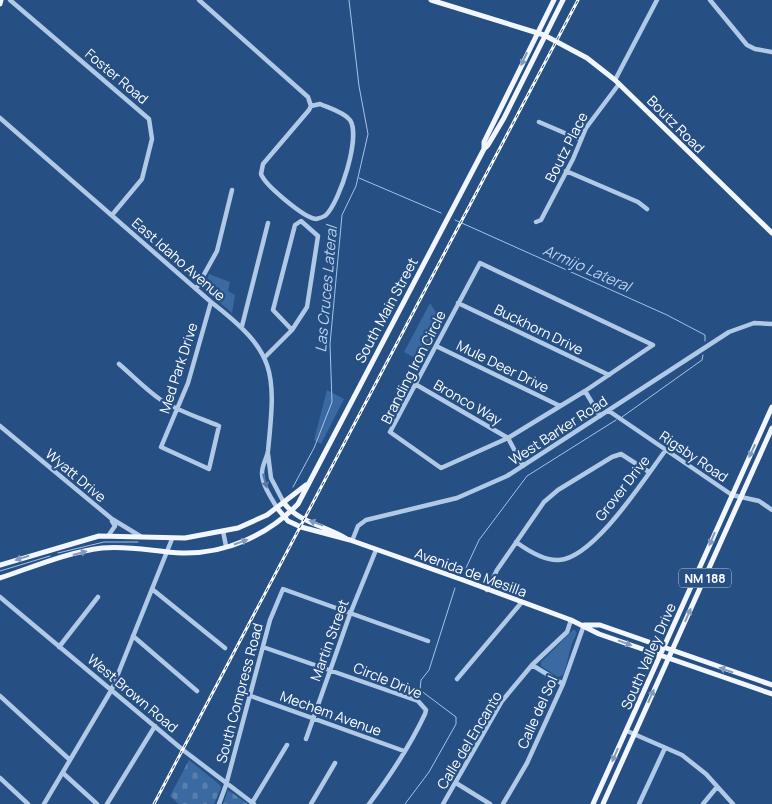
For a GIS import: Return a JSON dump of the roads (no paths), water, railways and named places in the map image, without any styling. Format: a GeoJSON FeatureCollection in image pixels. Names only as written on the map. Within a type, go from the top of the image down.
{"type":"FeatureCollection","features":[{"type":"Feature","properties":{"kind":"main road"},"geometry":{"type":"LineString","coordinates":[[0,4],[1,0]]}},
{"type":"Feature","properties":{"kind":"main road","name":"Boutz Road"},"geometry":{"type":"LineString","coordinates":[[431,0],[537,32],[556,40],[586,57],[617,82],[772,233]]}},
{"type":"Feature","properties":{"kind":"main road","name":"South Main Street"},"geometry":{"type":"LineString","coordinates":[[484,149],[484,142],[554,0]]}},
{"type":"Feature","properties":{"kind":"main road","name":"South Main Street"},"geometry":{"type":"LineString","coordinates":[[0,578],[102,548],[183,553],[226,546],[259,535],[285,517],[298,504],[484,149],[504,118],[563,0]]}},
{"type":"Feature","properties":{"kind":"main road","name":"South Valley Drive"},"geometry":{"type":"LineString","coordinates":[[594,804],[772,407]]}},
{"type":"Feature","properties":{"kind":"main road","name":"South Valley Drive"},"geometry":{"type":"LineString","coordinates":[[603,804],[772,428]]}},
{"type":"Feature","properties":{"kind":"main road","name":"South Main Street"},"geometry":{"type":"LineString","coordinates":[[0,565],[85,539],[108,536],[140,536],[172,539],[223,532],[253,521],[277,508],[308,482]]}},
{"type":"Feature","properties":{"kind":"main road"},"geometry":{"type":"LineString","coordinates":[[284,503],[290,512]]}},
{"type":"Feature","properties":{"kind":"main road","name":"Avenida de Mesilla"},"geometry":{"type":"LineString","coordinates":[[277,508],[285,517],[300,526],[330,537],[351,541],[572,620],[600,626],[772,685]]}},
{"type":"Feature","properties":{"kind":"main road","name":"Avenida de Mesilla"},"geometry":{"type":"LineString","coordinates":[[290,512],[333,530],[351,541]]}},
{"type":"Feature","properties":{"kind":"main road","name":"Avenida de Mesilla"},"geometry":{"type":"LineString","coordinates":[[584,624],[599,634],[772,694]]}},
{"type":"Feature","properties":{"kind":"street","name":"Foster Road"},"geometry":{"type":"LineString","coordinates":[[10,0],[149,119],[152,139],[142,179],[112,215]]}},
{"type":"Feature","properties":{"kind":"street","name":"Boutz Place"},"geometry":{"type":"LineString","coordinates":[[536,222],[540,220],[593,116],[617,82],[657,0]]}},
{"type":"Feature","properties":{"kind":"street"},"geometry":{"type":"LineString","coordinates":[[710,0],[747,44],[755,49],[772,52]]}},
{"type":"Feature","properties":{"kind":"street"},"geometry":{"type":"LineString","coordinates":[[201,1],[308,97],[312,106]]}},
{"type":"Feature","properties":{"kind":"street"},"geometry":{"type":"LineString","coordinates":[[320,104],[346,116],[351,122],[353,130],[346,175],[328,213],[316,220],[306,216],[296,208],[268,184],[261,174],[263,164],[312,106],[320,104]]}},
{"type":"Feature","properties":{"kind":"street","name":"East Idaho Avenue"},"geometry":{"type":"LineString","coordinates":[[0,118],[211,302],[242,326],[265,357],[270,373],[272,393],[267,453],[262,472],[269,495],[277,508]]}},
{"type":"Feature","properties":{"kind":"street"},"geometry":{"type":"LineString","coordinates":[[539,122],[580,140]]}},
{"type":"Feature","properties":{"kind":"street"},"geometry":{"type":"LineString","coordinates":[[566,171],[638,202],[646,209]]}},
{"type":"Feature","properties":{"kind":"street"},"geometry":{"type":"LineString","coordinates":[[196,288],[216,251],[232,190]]}},
{"type":"Feature","properties":{"kind":"street"},"geometry":{"type":"LineString","coordinates":[[265,357],[292,330],[307,307],[318,239],[314,231],[301,221],[295,225],[273,310],[292,330]]}},
{"type":"Feature","properties":{"kind":"street"},"geometry":{"type":"LineString","coordinates":[[242,326],[268,224]]}},
{"type":"Feature","properties":{"kind":"street","name":"Branding Iron Circle"},"geometry":{"type":"LineString","coordinates":[[480,263],[653,345],[585,391],[508,438],[441,468],[390,432],[436,346],[480,263]]}},
{"type":"Feature","properties":{"kind":"street","name":"Med Park Drive"},"geometry":{"type":"LineString","coordinates":[[180,408],[219,426],[209,469],[161,447],[180,408],[211,302]]}},
{"type":"Feature","properties":{"kind":"street","name":"Buckhorn Drive"},"geometry":{"type":"LineString","coordinates":[[458,303],[609,375]]}},
{"type":"Feature","properties":{"kind":"street","name":"West Barker Road"},"geometry":{"type":"LineString","coordinates":[[351,541],[358,526],[366,520],[457,498],[491,484],[523,466],[730,332],[754,323],[772,324]]}},
{"type":"Feature","properties":{"kind":"street","name":"Mule Deer Drive"},"geometry":{"type":"LineString","coordinates":[[436,346],[560,406]]}},
{"type":"Feature","properties":{"kind":"street"},"geometry":{"type":"LineString","coordinates":[[119,364],[160,399],[180,408]]}},
{"type":"Feature","properties":{"kind":"street","name":"Bronco Way"},"geometry":{"type":"LineString","coordinates":[[415,384],[508,438],[523,466]]}},
{"type":"Feature","properties":{"kind":"street"},"geometry":{"type":"LineString","coordinates":[[585,391],[600,416]]}},
{"type":"Feature","properties":{"kind":"street","name":"Rigsby Road"},"geometry":{"type":"LineString","coordinates":[[609,411],[732,495],[759,501],[772,510]]}},
{"type":"Feature","properties":{"kind":"street","name":"Wyatt Drive"},"geometry":{"type":"LineString","coordinates":[[0,426],[112,519],[140,536]]}},
{"type":"Feature","properties":{"kind":"street","name":"Grover Drive"},"geometry":{"type":"LineString","coordinates":[[516,542],[544,557],[557,561],[569,557],[607,527],[665,450]]}},
{"type":"Feature","properties":{"kind":"street","name":"East Idaho Avenue"},"geometry":{"type":"LineString","coordinates":[[267,453],[272,478],[284,503]]}},
{"type":"Feature","properties":{"kind":"street"},"geometry":{"type":"LineString","coordinates":[[487,590],[497,570],[544,502],[558,490],[612,457],[625,454],[649,472]]}},
{"type":"Feature","properties":{"kind":"street"},"geometry":{"type":"LineString","coordinates":[[108,536],[115,526],[112,519]]}},
{"type":"Feature","properties":{"kind":"street"},"geometry":{"type":"LineString","coordinates":[[223,532],[226,546]]}},
{"type":"Feature","properties":{"kind":"street"},"geometry":{"type":"LineString","coordinates":[[44,804],[64,774],[70,760],[112,689],[172,539]]}},
{"type":"Feature","properties":{"kind":"street"},"geometry":{"type":"LineString","coordinates":[[53,548],[56,560]]}},
{"type":"Feature","properties":{"kind":"street","name":"Martin Street"},"geometry":{"type":"LineString","coordinates":[[306,739],[350,614],[376,550]]}},
{"type":"Feature","properties":{"kind":"street"},"geometry":{"type":"LineString","coordinates":[[152,589],[224,648]]}},
{"type":"Feature","properties":{"kind":"street","name":"South Compress Road"},"geometry":{"type":"LineString","coordinates":[[219,804],[251,696],[270,620],[282,589],[350,614]]}},
{"type":"Feature","properties":{"kind":"street","name":"West Brown Road"},"geometry":{"type":"LineString","coordinates":[[0,597],[226,785],[253,803]]}},
{"type":"Feature","properties":{"kind":"street"},"geometry":{"type":"LineString","coordinates":[[59,647],[98,597]]}},
{"type":"Feature","properties":{"kind":"street"},"geometry":{"type":"LineString","coordinates":[[457,679],[522,602]]}},
{"type":"Feature","properties":{"kind":"street"},"geometry":{"type":"LineString","coordinates":[[350,614],[428,641]]}},
{"type":"Feature","properties":{"kind":"street","name":"Calle del Encanto"},"geometry":{"type":"LineString","coordinates":[[444,804],[496,711],[532,665],[567,632],[572,620]]}},
{"type":"Feature","properties":{"kind":"street","name":"Calle del Sol"},"geometry":{"type":"LineString","coordinates":[[503,804],[526,763],[563,684],[584,624]]}},
{"type":"Feature","properties":{"kind":"street"},"geometry":{"type":"LineString","coordinates":[[133,636],[197,692]]}},
{"type":"Feature","properties":{"kind":"street","name":"Circle Drive"},"geometry":{"type":"LineString","coordinates":[[263,647],[331,670],[418,702],[424,706],[426,714],[404,752],[369,804]]}},
{"type":"Feature","properties":{"kind":"street"},"geometry":{"type":"LineString","coordinates":[[532,665],[563,684]]}},
{"type":"Feature","properties":{"kind":"street"},"geometry":{"type":"LineString","coordinates":[[0,696],[70,760]]}},
{"type":"Feature","properties":{"kind":"street","name":"Mechem Avenue"},"geometry":{"type":"LineString","coordinates":[[251,696],[404,752]]}},
{"type":"Feature","properties":{"kind":"street"},"geometry":{"type":"LineString","coordinates":[[107,804],[155,726]]}},
{"type":"Feature","properties":{"kind":"street"},"geometry":{"type":"LineString","coordinates":[[627,730],[693,762],[733,804]]}},
{"type":"Feature","properties":{"kind":"street"},"geometry":{"type":"LineString","coordinates":[[253,803],[287,745]]}},
{"type":"Feature","properties":{"kind":"street"},"geometry":{"type":"LineString","coordinates":[[640,804],[665,748]]}},
{"type":"Feature","properties":{"kind":"street"},"geometry":{"type":"LineString","coordinates":[[311,804],[335,763]]}},
{"type":"Feature","properties":{"kind":"street"},"geometry":{"type":"LineString","coordinates":[[64,774],[96,804]]}},
{"type":"Feature","properties":{"kind":"street"},"geometry":{"type":"LineString","coordinates":[[0,778],[28,804]]}},
{"type":"Feature","properties":{"kind":"street"},"geometry":{"type":"LineString","coordinates":[[456,783],[490,804]]}},
{"type":"Feature","properties":{"kind":"street"},"geometry":{"type":"LineString","coordinates":[[703,804],[718,787]]}},
{"type":"Feature","properties":{"kind":"waterway","name":"Las Cruces Lateral"},"geometry":{"type":"LineString","coordinates":[[293,487],[314,448],[332,402],[330,344],[342,215],[356,186],[368,134],[359,86],[349,0]]}},
{"type":"Feature","properties":{"kind":"waterway","name":"Armijo Lateral"},"geometry":{"type":"LineString","coordinates":[[359,178],[441,213]]}},
{"type":"Feature","properties":{"kind":"waterway","name":"Armijo Lateral"},"geometry":{"type":"LineString","coordinates":[[455,220],[667,315],[705,335],[705,341]]}},
{"type":"Feature","properties":{"kind":"waterway","name":"Armijo Lateral"},"geometry":{"type":"LineString","coordinates":[[622,417],[702,360],[703,355]]}},
{"type":"Feature","properties":{"kind":"waterway","name":"Armijo Lateral"},"geometry":{"type":"LineString","coordinates":[[466,568],[479,540],[527,476],[616,420]]}},
{"type":"Feature","properties":{"kind":"waterway","name":"Las Cruces Lateral"},"geometry":{"type":"LineString","coordinates":[[58,553],[104,542],[138,542]]}},
{"type":"Feature","properties":{"kind":"waterway","name":"Las Cruces Lateral"},"geometry":{"type":"LineString","coordinates":[[0,571],[50,556]]}},
{"type":"Feature","properties":{"kind":"waterway","name":"Armijo Lateral"},"geometry":{"type":"LineString","coordinates":[[405,804],[429,772],[456,724],[456,717],[420,690],[421,680],[429,670],[455,588]]}},
{"type":"Feature","properties":{"kind":"railway"},"geometry":{"type":"LineString","coordinates":[[154,804],[578,0]]}}]}
